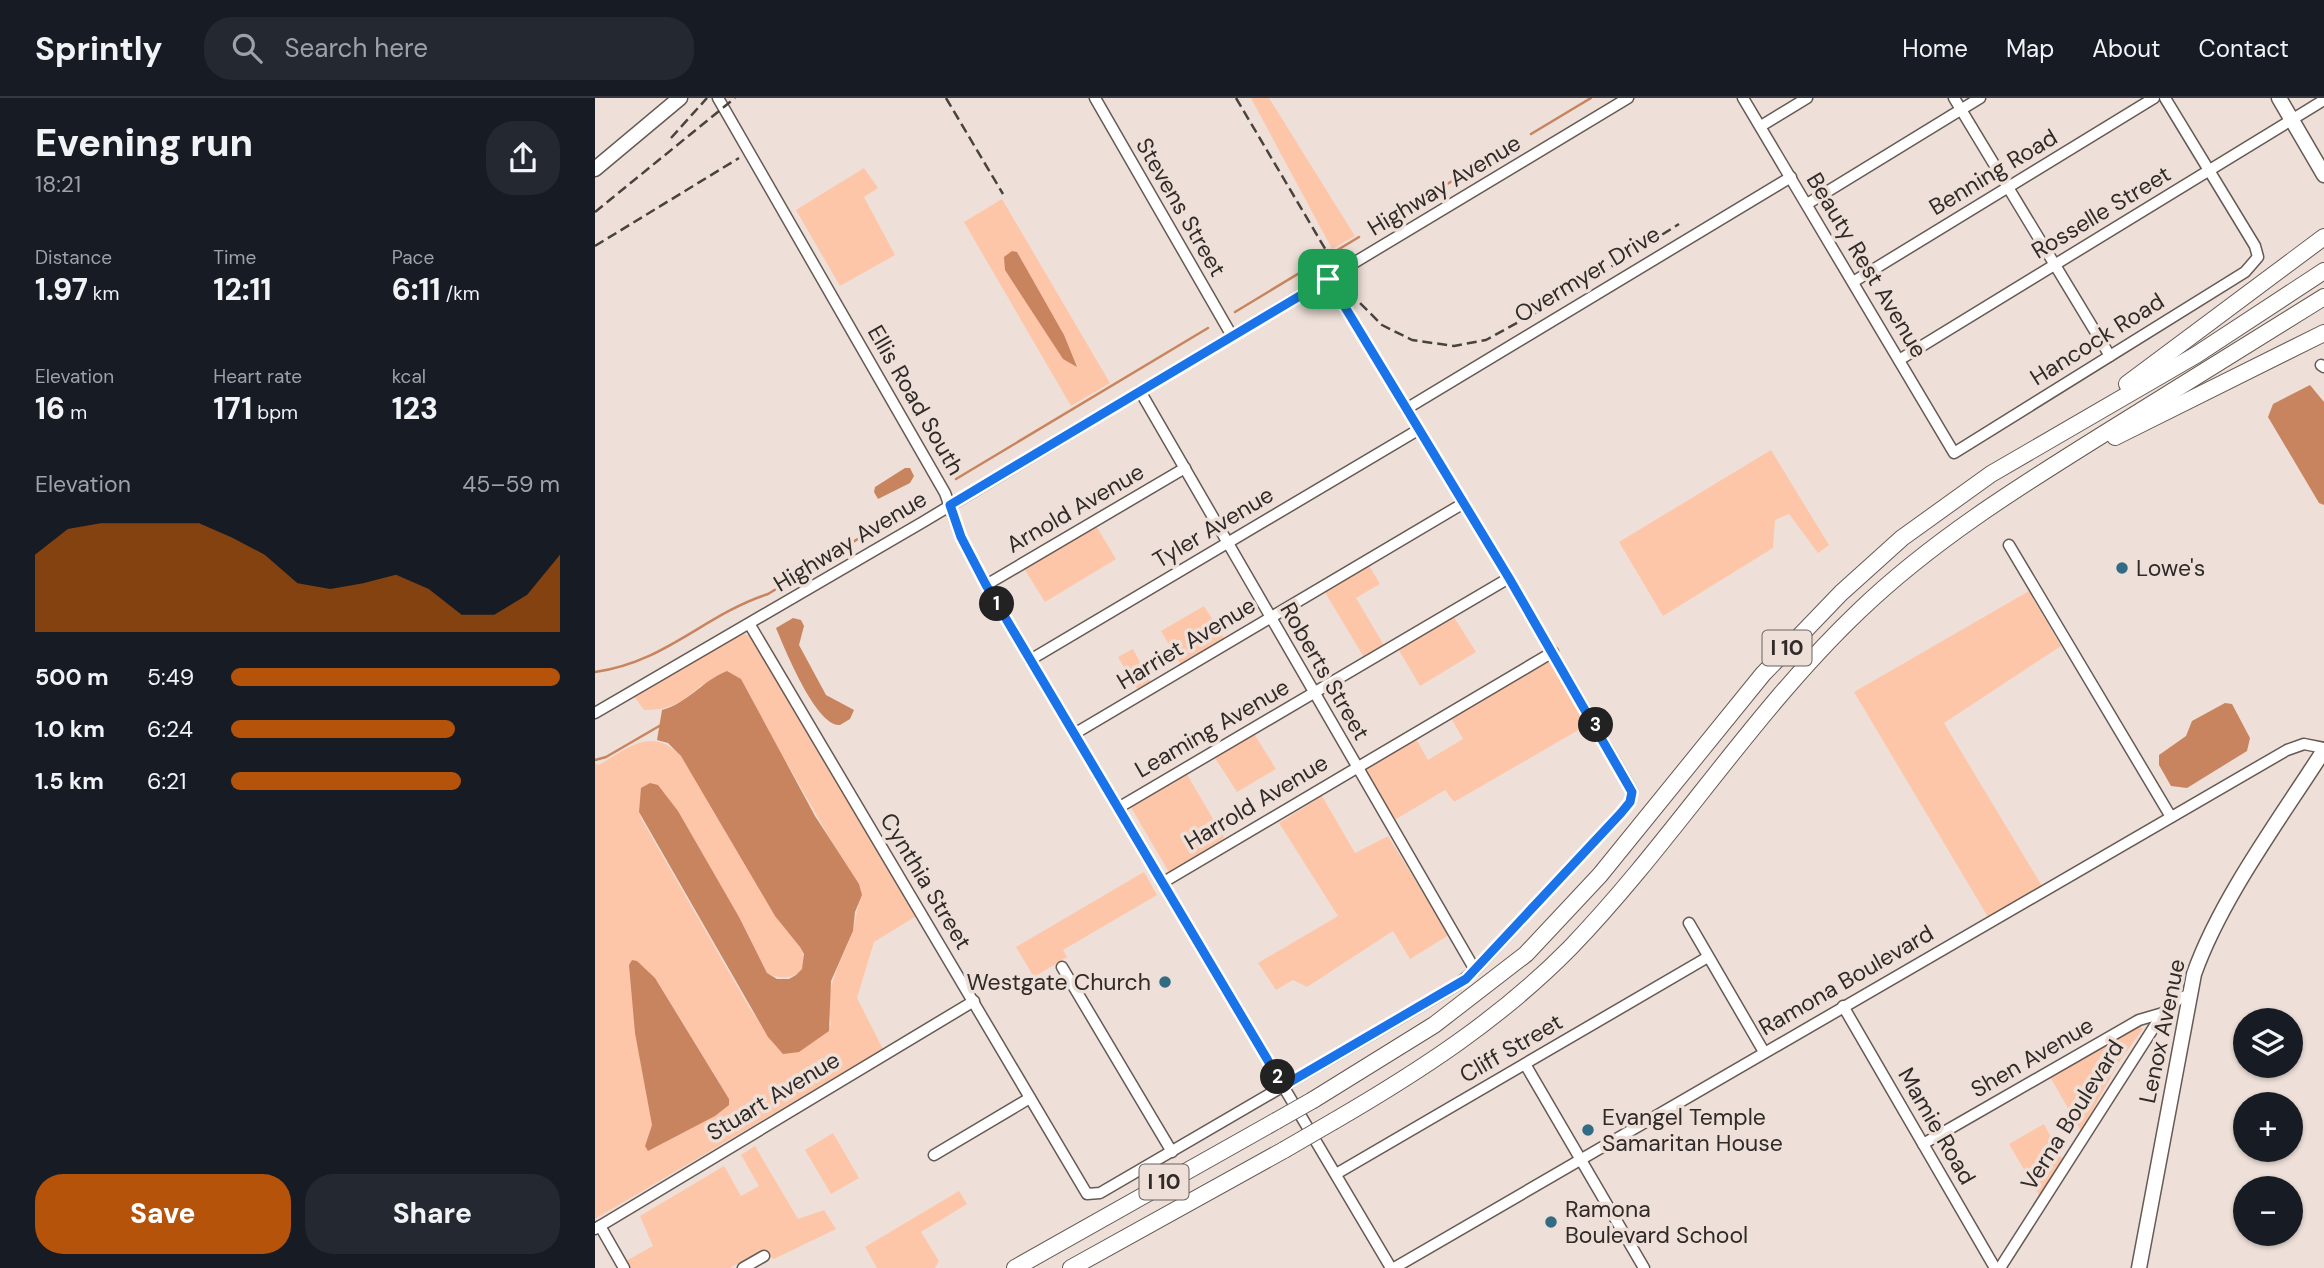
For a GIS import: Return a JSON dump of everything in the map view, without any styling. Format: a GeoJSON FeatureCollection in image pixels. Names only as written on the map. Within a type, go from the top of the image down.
{"type":"FeatureCollection","features":[{"type":"Feature","properties":{"kind":"highway"},"geometry":{"type":"LineString","coordinates":[[2069,428],[2324,237]]}},
{"type":"Feature","properties":{"kind":"highway","name":"I 10"},"geometry":{"type":"LineString","coordinates":[[1015,1268],[1053,1244],[1313,1100],[1434,1025],[1526,954],[1600,875],[1763,674],[1841,593],[1902,538],[1990,474],[2196,355],[2324,271]]}},
{"type":"Feature","properties":{"kind":"highway","name":"I 10"},"geometry":{"type":"LineString","coordinates":[[1071,1268],[1284,1150],[1447,1053],[1537,980],[1651,857],[1791,685],[1857,612],[1936,544],[2025,482],[2324,297]]}},
{"type":"Feature","properties":{"kind":"highway"},"geometry":{"type":"LineString","coordinates":[[2025,482],[2324,333]]}},
{"type":"Feature","properties":{"kind":"highway"},"geometry":{"type":"LineString","coordinates":[[1004,1268],[1053,1244]]}},
{"type":"Feature","properties":{"kind":"main road"},"geometry":{"type":"LineString","coordinates":[[595,169],[680,98]]}},
{"type":"Feature","properties":{"kind":"main road"},"geometry":{"type":"LineString","coordinates":[[2279,98],[2324,175]]}},
{"type":"Feature","properties":{"kind":"main road","name":"Lenox Avenue"},"geometry":{"type":"LineString","coordinates":[[2139,1268],[2189,995],[2203,948],[2322,756]]}},
{"type":"Feature","properties":{"kind":"street","name":"Ellis Road South"},"geometry":{"type":"LineString","coordinates":[[718,98],[950,505],[961,537],[986,585],[1393,1268]]}},
{"type":"Feature","properties":{"kind":"street","name":"Stevens Street"},"geometry":{"type":"LineString","coordinates":[[1095,98],[1232,336]]}},
{"type":"Feature","properties":{"kind":"street","name":"Highway Avenue"},"geometry":{"type":"LineString","coordinates":[[595,713],[750,625],[1628,98]]}},
{"type":"Feature","properties":{"kind":"street","name":"Beauty Rest Avenue"},"geometry":{"type":"LineString","coordinates":[[1743,98],[1954,453]]}},
{"type":"Feature","properties":{"kind":"street"},"geometry":{"type":"LineString","coordinates":[[1761,126],[1807,98]]}},
{"type":"Feature","properties":{"kind":"street"},"geometry":{"type":"LineString","coordinates":[[1954,98],[2110,356]]}},
{"type":"Feature","properties":{"kind":"street"},"geometry":{"type":"LineString","coordinates":[[1807,204],[1980,98]]}},
{"type":"Feature","properties":{"kind":"street","name":"Benning Road"},"geometry":{"type":"LineString","coordinates":[[1853,282],[2154,98]]}},
{"type":"Feature","properties":{"kind":"street"},"geometry":{"type":"LineString","coordinates":[[2165,98],[2209,170]]}},
{"type":"Feature","properties":{"kind":"street","name":"Rosselle Street"},"geometry":{"type":"LineString","coordinates":[[1899,360],[2324,100]]}},
{"type":"Feature","properties":{"kind":"street","name":"Hancock Road"},"geometry":{"type":"LineString","coordinates":[[1954,453],[2245,272],[2258,257],[2255,246],[2209,170]]}},
{"type":"Feature","properties":{"kind":"street","name":"Overmyer Drive"},"geometry":{"type":"LineString","coordinates":[[1406,409],[1791,177]]}},
{"type":"Feature","properties":{"kind":"street"},"geometry":{"type":"LineString","coordinates":[[1062,967],[1172,1152],[1457,985],[1475,970],[1630,802],[1632,792],[1553,652],[1328,279]]}},
{"type":"Feature","properties":{"kind":"street","name":"Roberts Street"},"geometry":{"type":"LineString","coordinates":[[1140,391],[1475,970]]}},
{"type":"Feature","properties":{"kind":"street","name":"Tyler Avenue"},"geometry":{"type":"LineString","coordinates":[[1030,660],[1418,430]]}},
{"type":"Feature","properties":{"kind":"street","name":"Arnold Avenue"},"geometry":{"type":"LineString","coordinates":[[986,585],[1185,468]]}},
{"type":"Feature","properties":{"kind":"street","name":"Harriet Avenue"},"geometry":{"type":"LineString","coordinates":[[1074,734],[1464,503]]}},
{"type":"Feature","properties":{"kind":"street"},"geometry":{"type":"LineString","coordinates":[[2009,545],[2171,817]]}},
{"type":"Feature","properties":{"kind":"street","name":"Leaming Avenue"},"geometry":{"type":"LineString","coordinates":[[1118,808],[1509,578]]}},
{"type":"Feature","properties":{"kind":"street","name":"Cynthia Street"},"geometry":{"type":"LineString","coordinates":[[750,625],[1087,1194],[1095,1195],[1172,1152]]}},
{"type":"Feature","properties":{"kind":"street","name":"Harrold Avenue"},"geometry":{"type":"LineString","coordinates":[[1162,883],[1553,652]]}},
{"type":"Feature","properties":{"kind":"street","name":"Ramona Boulevard"},"geometry":{"type":"LineString","coordinates":[[1393,1268],[2287,750],[2304,744],[2322,756]]}},
{"type":"Feature","properties":{"kind":"street"},"geometry":{"type":"LineString","coordinates":[[1689,923],[1764,1052]]}},
{"type":"Feature","properties":{"kind":"street","name":"Cliff Street"},"geometry":{"type":"LineString","coordinates":[[1336,1174],[1708,957]]}},
{"type":"Feature","properties":{"kind":"street","name":"Verna Boulevard"},"geometry":{"type":"LineString","coordinates":[[1998,1268],[2164,1013],[2176,1001],[2189,995]]}},
{"type":"Feature","properties":{"kind":"street","name":"Stuart Avenue"},"geometry":{"type":"LineString","coordinates":[[597,1228],[974,1000]]}},
{"type":"Feature","properties":{"kind":"street","name":"Mamie Road"},"geometry":{"type":"LineString","coordinates":[[1843,1006],[1998,1268]]}},
{"type":"Feature","properties":{"kind":"street","name":"Shen Avenue"},"geometry":{"type":"LineString","coordinates":[[1923,1144],[2139,1020],[2164,1013]]}},
{"type":"Feature","properties":{"kind":"street"},"geometry":{"type":"LineString","coordinates":[[1525,1065],[1644,1268]]}},
{"type":"Feature","properties":{"kind":"street"},"geometry":{"type":"LineString","coordinates":[[934,1155],[1030,1098]]}},
{"type":"Feature","properties":{"kind":"street"},"geometry":{"type":"LineString","coordinates":[[597,1228],[624,1268]]}},
{"type":"Feature","properties":{"kind":"street"},"geometry":{"type":"LineString","coordinates":[[743,1268],[764,1256]]}},
{"type":"Feature","properties":{"kind":"shaded area"},"geometry":{"type":"Polygon","coordinates":[[[1251,98],[1269,98],[1355,236],[1332,249],[1251,98]]]}},
{"type":"Feature","properties":{"kind":"shaded area"},"geometry":{"type":"Polygon","coordinates":[[[864,168],[878,188],[864,197],[895,255],[840,286],[796,210],[864,168]]]}},
{"type":"Feature","properties":{"kind":"shaded area"},"geometry":{"type":"Polygon","coordinates":[[[1002,199],[1110,383],[1071,406],[964,222],[1002,199]]]}},
{"type":"Feature","properties":{"kind":"shaded area"},"geometry":{"type":"Polygon","coordinates":[[[1012,251],[1017,252],[1064,335],[1077,367],[1063,359],[1005,270],[1004,257],[1012,251]]]}},
{"type":"Feature","properties":{"kind":"shaded area"},"geometry":{"type":"Polygon","coordinates":[[[2310,385],[2324,402],[2324,505],[2319,503],[2268,417],[2273,404],[2310,385]]]}},
{"type":"Feature","properties":{"kind":"shaded area"},"geometry":{"type":"Polygon","coordinates":[[[1771,450],[1829,545],[1818,553],[1789,514],[1775,520],[1773,548],[1663,616],[1619,542],[1771,450]]]}},
{"type":"Feature","properties":{"kind":"shaded area"},"geometry":{"type":"Polygon","coordinates":[[[905,468],[910,468],[914,476],[910,483],[878,499],[874,492],[875,487],[905,468]]]}},
{"type":"Feature","properties":{"kind":"shaded area"},"geometry":{"type":"Polygon","coordinates":[[[1095,524],[1116,559],[1045,602],[1023,567],[1095,524]]]}},
{"type":"Feature","properties":{"kind":"shaded area"},"geometry":{"type":"Polygon","coordinates":[[[1368,564],[1380,584],[1356,598],[1385,647],[1365,659],[1323,589],[1368,564]]]}},
{"type":"Feature","properties":{"kind":"shaded area"},"geometry":{"type":"Polygon","coordinates":[[[2029,591],[2061,646],[1944,723],[2042,886],[1988,917],[1854,692],[2029,591]]]}},
{"type":"Feature","properties":{"kind":"shaded area"},"geometry":{"type":"Polygon","coordinates":[[[1204,606],[1226,641],[1182,667],[1161,631],[1204,606]]]}},
{"type":"Feature","properties":{"kind":"shaded area"},"geometry":{"type":"Polygon","coordinates":[[[1452,614],[1476,652],[1420,686],[1397,647],[1452,614]]]}},
{"type":"Feature","properties":{"kind":"shaded area"},"geometry":{"type":"Polygon","coordinates":[[[793,618],[801,620],[804,626],[799,645],[826,695],[854,710],[850,719],[840,725],[831,722],[811,700],[786,651],[776,628],[793,618]]]}},
{"type":"Feature","properties":{"kind":"shaded area"},"geometry":{"type":"Polygon","coordinates":[[[742,633],[752,637],[918,915],[874,942],[857,998],[883,1049],[595,1219],[595,763],[599,765],[630,746],[650,741],[660,742],[681,756],[774,913],[802,951],[804,960],[800,972],[788,977],[767,973],[702,853],[639,812],[749,1007],[776,1047],[831,1025],[831,989],[851,936],[862,895],[788,765],[701,685],[682,701],[661,709],[644,710],[633,695],[742,633]],[[655,978],[636,1028],[652,1125],[645,1146],[729,1099],[655,978]]]}},
{"type":"Feature","properties":{"kind":"shaded area"},"geometry":{"type":"Polygon","coordinates":[[[1133,649],[1152,684],[1139,692],[1118,657],[1133,649]]]}},
{"type":"Feature","properties":{"kind":"shaded area"},"geometry":{"type":"Polygon","coordinates":[[[1546,662],[1553,663],[1589,724],[1454,802],[1445,790],[1391,822],[1362,774],[1365,766],[1415,737],[1428,760],[1463,739],[1450,716],[1546,662]]]}},
{"type":"Feature","properties":{"kind":"shaded area"},"geometry":{"type":"Polygon","coordinates":[[[727,671],[741,679],[815,816],[859,884],[862,895],[855,912],[853,931],[831,981],[829,1031],[799,1052],[783,1054],[768,1037],[639,812],[641,788],[650,783],[658,785],[678,811],[739,917],[767,973],[777,979],[789,979],[802,969],[804,954],[775,916],[681,756],[668,743],[657,740],[662,710],[680,702],[727,671]]]}},
{"type":"Feature","properties":{"kind":"shaded area"},"geometry":{"type":"Polygon","coordinates":[[[2225,703],[2232,704],[2250,738],[2247,751],[2187,788],[2171,786],[2159,765],[2159,755],[2186,736],[2192,721],[2225,703]]]}},
{"type":"Feature","properties":{"kind":"shaded area"},"geometry":{"type":"Polygon","coordinates":[[[1253,732],[1276,769],[1237,792],[1213,755],[1253,732]]]}},
{"type":"Feature","properties":{"kind":"shaded area"},"geometry":{"type":"Polygon","coordinates":[[[1185,771],[1226,841],[1170,874],[1129,804],[1185,771]]]}},
{"type":"Feature","properties":{"kind":"shaded area"},"geometry":{"type":"Polygon","coordinates":[[[1322,796],[1355,853],[1388,836],[1449,935],[1410,959],[1393,931],[1307,987],[1293,980],[1276,990],[1258,963],[1338,916],[1279,823],[1322,796]]]}},
{"type":"Feature","properties":{"kind":"shaded area"},"geometry":{"type":"Polygon","coordinates":[[[1144,872],[1157,895],[1063,950],[1067,957],[1034,977],[1016,947],[1144,872]]]}},
{"type":"Feature","properties":{"kind":"shaded area"},"geometry":{"type":"Polygon","coordinates":[[[632,960],[637,961],[655,978],[729,1099],[729,1105],[715,1116],[648,1151],[645,1146],[652,1125],[635,1033],[629,965],[632,960]]]}},
{"type":"Feature","properties":{"kind":"shaded area"},"geometry":{"type":"Polygon","coordinates":[[[2137,1025],[2143,1029],[2119,1062],[2081,1131],[2049,1075],[2137,1025]]]}},
{"type":"Feature","properties":{"kind":"shaded area"},"geometry":{"type":"Polygon","coordinates":[[[2044,1124],[2063,1160],[2040,1197],[2009,1144],[2044,1124]]]}},
{"type":"Feature","properties":{"kind":"shaded area"},"geometry":{"type":"Polygon","coordinates":[[[833,1133],[859,1178],[831,1194],[805,1150],[833,1133]]]}},
{"type":"Feature","properties":{"kind":"shaded area"},"geometry":{"type":"Polygon","coordinates":[[[755,1146],[798,1219],[824,1210],[836,1229],[774,1259],[761,1250],[730,1268],[628,1268],[624,1262],[653,1246],[640,1216],[724,1166],[741,1196],[759,1186],[741,1155],[755,1146]]]}},
{"type":"Feature","properties":{"kind":"shaded area"},"geometry":{"type":"Polygon","coordinates":[[[959,1191],[967,1204],[921,1232],[939,1261],[935,1268],[877,1268],[865,1247],[959,1191]]]}},
{"type":"Feature","properties":{"kind":"waterway"},"geometry":{"type":"LineString","coordinates":[[1531,134],[1591,98]]}},
{"type":"Feature","properties":{"kind":"waterway"},"geometry":{"type":"LineString","coordinates":[[1491,158],[1505,150]]}},
{"type":"Feature","properties":{"kind":"waterway"},"geometry":{"type":"LineString","coordinates":[[1376,227],[1477,166]]}},
{"type":"Feature","properties":{"kind":"waterway"},"geometry":{"type":"LineString","coordinates":[[1235,312],[1359,237]]}},
{"type":"Feature","properties":{"kind":"waterway"},"geometry":{"type":"LineString","coordinates":[[956,479],[1208,328]]}},
{"type":"Feature","properties":{"kind":"waterway"},"geometry":{"type":"LineString","coordinates":[[595,672],[643,659],[745,603],[768,594],[923,499]]}},
{"type":"Feature","properties":{"kind":"waterway"},"geometry":{"type":"LineString","coordinates":[[595,760],[606,757],[661,725]]}},
{"type":"Feature","properties":{"kind":"railway"},"geometry":{"type":"LineString","coordinates":[[671,138],[707,98]]}},
{"type":"Feature","properties":{"kind":"railway"},"geometry":{"type":"LineString","coordinates":[[595,212],[735,98]]}},
{"type":"Feature","properties":{"kind":"railway"},"geometry":{"type":"LineString","coordinates":[[946,98],[1003,194]]}},
{"type":"Feature","properties":{"kind":"railway"},"geometry":{"type":"LineString","coordinates":[[1236,98],[1353,296],[1382,325],[1412,340],[1454,346],[1486,340],[1560,299],[1679,224]]}},
{"type":"Feature","properties":{"kind":"railway"},"geometry":{"type":"LineString","coordinates":[[595,246],[739,158]]}},
{"type":"Feature","properties":{"kind":"place","name":"Lowe's"},"geometry":{"type":"Point","coordinates":[2122,568]}},
{"type":"Feature","properties":{"kind":"place","name":"Westgate Church"},"geometry":{"type":"Point","coordinates":[1165,982]}},
{"type":"Feature","properties":{"kind":"place","name":"Evangel Temple Samaritan House"},"geometry":{"type":"Point","coordinates":[1588,1130]}},
{"type":"Feature","properties":{"kind":"place","name":"Ramona Boulevard School"},"geometry":{"type":"Point","coordinates":[1551,1222]}},
{"type":"Feature","properties":{"kind":"route"},"geometry":{"type":"LineString","coordinates":[[1328,279],[1509,578],[1629,782],[1632,792],[1630,802],[1621,813],[1466,979],[1283,1086],[986,585],[961,537],[950,505],[1328,279]]}}]}
